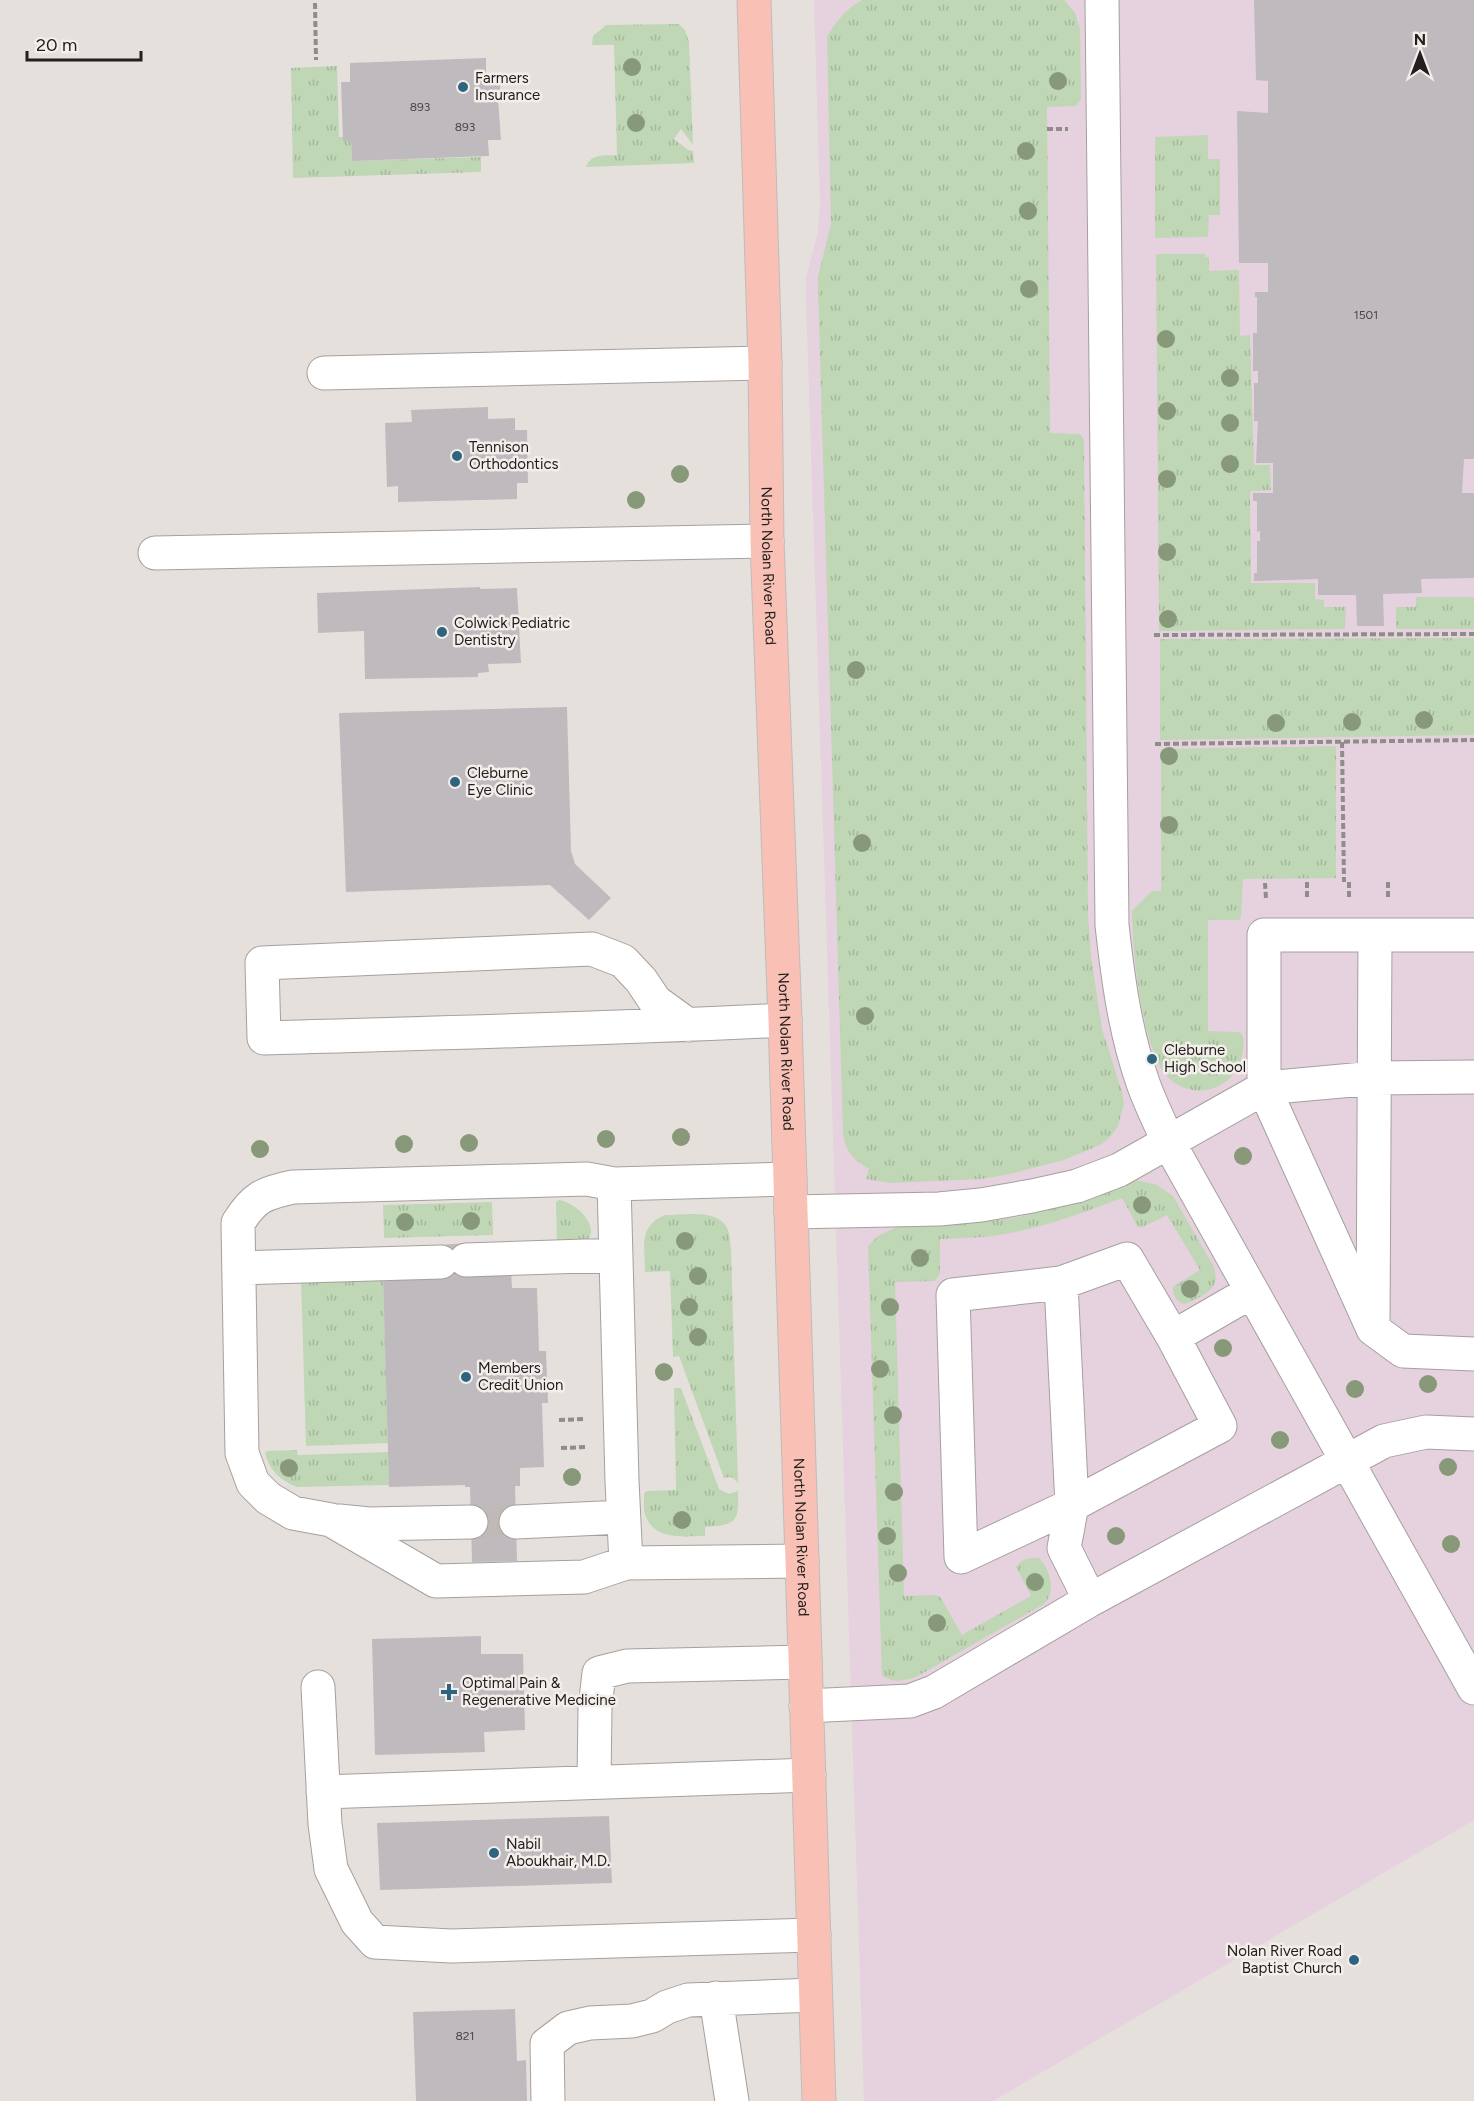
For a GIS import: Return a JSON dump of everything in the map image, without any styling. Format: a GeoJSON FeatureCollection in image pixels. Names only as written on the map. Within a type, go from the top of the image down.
{"type":"FeatureCollection","features":[{"type":"Feature","properties":{"kind":"main road","name":"North Nolan River Road"},"geometry":{"type":"LineString","coordinates":[[754,0],[765,363],[767,541],[785,1020],[819,2101]]}},
{"type":"Feature","properties":{"kind":"lane"},"geometry":{"type":"LineString","coordinates":[[1102,0],[1112,925],[1118,980],[1127,1030],[1144,1084],[1169,1143],[1345,1462],[1474,1688]]}},
{"type":"Feature","properties":{"kind":"lane"},"geometry":{"type":"LineString","coordinates":[[324,373],[765,363]]}},
{"type":"Feature","properties":{"kind":"lane"},"geometry":{"type":"LineString","coordinates":[[155,554],[767,541]]}},
{"type":"Feature","properties":{"kind":"lane"},"geometry":{"type":"LineString","coordinates":[[1474,935],[1264,935],[1264,1088],[1373,1329],[1403,1351],[1474,1354]]}},
{"type":"Feature","properties":{"kind":"lane"},"geometry":{"type":"LineString","coordinates":[[1373,1329],[1376,935]]}},
{"type":"Feature","properties":{"kind":"lane"},"geometry":{"type":"LineString","coordinates":[[688,1025],[655,1000],[641,980],[623,961],[592,949],[261,963],[264,1038],[688,1025],[785,1020]]}},
{"type":"Feature","properties":{"kind":"lane"},"geometry":{"type":"LineString","coordinates":[[791,1212],[939,1209],[991,1204],[1077,1186],[1119,1170],[1264,1088],[1376,1078],[1474,1077]]}},
{"type":"Feature","properties":{"kind":"lane"},"geometry":{"type":"LineString","coordinates":[[471,1522],[369,1524],[331,1520],[293,1513],[268,1498],[254,1483],[242,1453],[238,1223],[249,1205],[271,1192],[293,1187],[587,1179],[614,1184],[790,1179]]}},
{"type":"Feature","properties":{"kind":"lane"},"geometry":{"type":"LineString","coordinates":[[614,1184],[626,1563]]}},
{"type":"Feature","properties":{"kind":"lane"},"geometry":{"type":"LineString","coordinates":[[239,1268],[616,1255]]}},
{"type":"Feature","properties":{"kind":"lane"},"geometry":{"type":"LineString","coordinates":[[1127,1258],[1173,1337],[1220,1426],[1072,1505],[961,1557],[953,1295],[1061,1283],[1127,1258]]}},
{"type":"Feature","properties":{"kind":"lane"},"geometry":{"type":"LineString","coordinates":[[1061,1283],[1072,1505],[1064,1548],[1090,1600]]}},
{"type":"Feature","properties":{"kind":"lane"},"geometry":{"type":"LineString","coordinates":[[1173,1337],[1251,1292]]}},
{"type":"Feature","properties":{"kind":"lane"},"geometry":{"type":"LineString","coordinates":[[806,1706],[910,1701],[934,1692],[1090,1600],[1384,1441],[1426,1432],[1474,1434]]}},
{"type":"Feature","properties":{"kind":"lane"},"geometry":{"type":"LineString","coordinates":[[516,1522],[623,1517]]}},
{"type":"Feature","properties":{"kind":"lane"},"geometry":{"type":"LineString","coordinates":[[331,1520],[436,1581],[584,1577],[626,1563],[802,1561]]}},
{"type":"Feature","properties":{"kind":"lane"},"geometry":{"type":"LineString","coordinates":[[594,1782],[595,1708],[599,1673],[627,1666],[805,1662]]}},
{"type":"Feature","properties":{"kind":"lane"},"geometry":{"type":"LineString","coordinates":[[318,1687],[323,1792],[331,1869],[357,1922],[375,1942],[451,1946],[814,1935]]}},
{"type":"Feature","properties":{"kind":"lane"},"geometry":{"type":"LineString","coordinates":[[323,1792],[809,1775]]}},
{"type":"Feature","properties":{"kind":"lane"},"geometry":{"type":"LineString","coordinates":[[548,2101],[547,2044],[568,2028],[590,2023],[632,2021],[652,2016],[667,2007],[688,2000],[815,1995]]}},
{"type":"Feature","properties":{"kind":"lane"},"geometry":{"type":"LineString","coordinates":[[716,1998],[732,2101]]}},
{"type":"Feature","properties":{"kind":"path"},"geometry":{"type":"LineString","coordinates":[[315,3],[316,60]]}},
{"type":"Feature","properties":{"kind":"path"},"geometry":{"type":"LineString","coordinates":[[1154,635],[1474,634]]}},
{"type":"Feature","properties":{"kind":"path"},"geometry":{"type":"LineString","coordinates":[[1155,744],[1474,740]]}},
{"type":"Feature","properties":{"kind":"path"},"geometry":{"type":"LineString","coordinates":[[1342,742],[1344,882]]}},
{"type":"Feature","properties":{"kind":"shaded area","name":"Cleburne High School"},"geometry":{"type":"Polygon","coordinates":[[[814,0],[1474,0],[1474,1820],[993,2101],[864,2101],[806,299],[806,278],[818,232],[820,206],[814,0]]]}},
{"type":"Feature","properties":{"kind":"green space"},"geometry":{"type":"Polygon","coordinates":[[[862,0],[1064,0],[1075,13],[1080,29],[1081,99],[1076,106],[1047,107],[1050,433],[1078,434],[1084,440],[1088,915],[1091,956],[1102,1029],[1124,1104],[1118,1126],[1102,1144],[1064,1160],[981,1179],[891,1183],[866,1179],[869,1169],[851,1154],[843,1132],[818,277],[831,224],[827,37],[842,16],[862,0]]]}},
{"type":"Feature","properties":{"kind":"green space"},"geometry":{"type":"Polygon","coordinates":[[[679,24],[685,30],[689,42],[693,145],[681,129],[674,139],[688,150],[693,151],[694,163],[586,167],[595,157],[617,155],[614,45],[592,45],[593,36],[606,25],[679,24]]]}},
{"type":"Feature","properties":{"kind":"green space"},"geometry":{"type":"Polygon","coordinates":[[[337,66],[339,137],[343,137],[343,141],[351,141],[352,161],[481,157],[481,172],[293,178],[291,68],[337,66]]]}},
{"type":"Feature","properties":{"kind":"green space"},"geometry":{"type":"Polygon","coordinates":[[[1208,135],[1208,159],[1220,159],[1220,215],[1209,215],[1208,237],[1155,238],[1155,137],[1208,135]]]}},
{"type":"Feature","properties":{"kind":"green space"},"geometry":{"type":"Polygon","coordinates":[[[1156,254],[1205,254],[1205,257],[1209,257],[1209,271],[1239,270],[1240,336],[1250,335],[1254,465],[1270,465],[1271,490],[1250,491],[1251,583],[1315,583],[1315,599],[1324,600],[1324,607],[1346,607],[1345,629],[1159,631],[1156,254]]]}},
{"type":"Feature","properties":{"kind":"green space"},"geometry":{"type":"Polygon","coordinates":[[[1416,597],[1474,597],[1474,629],[1396,629],[1396,607],[1416,607],[1416,597]]]}},
{"type":"Feature","properties":{"kind":"green space"},"geometry":{"type":"Polygon","coordinates":[[[1474,638],[1474,735],[1160,740],[1160,639],[1474,638]]]}},
{"type":"Feature","properties":{"kind":"green space"},"geometry":{"type":"Polygon","coordinates":[[[1336,746],[1336,878],[1243,879],[1239,920],[1208,920],[1208,1031],[1240,1032],[1244,1042],[1243,1049],[1240,1063],[1224,1083],[1201,1091],[1177,1084],[1166,1075],[1151,1043],[1140,997],[1132,928],[1132,911],[1152,891],[1161,891],[1161,749],[1336,746]]]}},
{"type":"Feature","properties":{"kind":"green space"},"geometry":{"type":"Polygon","coordinates":[[[1137,1180],[1157,1185],[1173,1196],[1214,1267],[1216,1275],[1213,1286],[1205,1294],[1188,1303],[1184,1304],[1177,1300],[1173,1287],[1200,1270],[1167,1215],[1143,1227],[1138,1227],[1122,1198],[1025,1230],[992,1236],[940,1239],[940,1274],[935,1281],[895,1282],[904,1596],[936,1595],[941,1598],[962,1635],[1031,1596],[1016,1567],[1023,1561],[1039,1558],[1049,1574],[1051,1587],[1044,1604],[916,1677],[899,1681],[882,1676],[868,1246],[878,1236],[897,1227],[973,1223],[1014,1218],[1049,1210],[1121,1183],[1137,1180]]]}},
{"type":"Feature","properties":{"kind":"green space"},"geometry":{"type":"Polygon","coordinates":[[[559,1200],[572,1205],[584,1215],[591,1227],[588,1240],[557,1247],[556,1202],[559,1200]]]}},
{"type":"Feature","properties":{"kind":"green space"},"geometry":{"type":"Polygon","coordinates":[[[492,1202],[493,1235],[384,1238],[383,1205],[492,1202]]]}},
{"type":"Feature","properties":{"kind":"green space"},"geometry":{"type":"Polygon","coordinates":[[[665,1215],[710,1216],[724,1223],[729,1232],[738,1483],[732,1477],[724,1478],[679,1356],[673,1357],[670,1271],[645,1272],[644,1246],[647,1231],[650,1225],[665,1215]]]}},
{"type":"Feature","properties":{"kind":"green space"},"geometry":{"type":"Polygon","coordinates":[[[383,1275],[388,1443],[306,1446],[301,1278],[383,1275]]]}},
{"type":"Feature","properties":{"kind":"green space"},"geometry":{"type":"Polygon","coordinates":[[[674,1388],[681,1388],[719,1489],[729,1494],[738,1491],[738,1509],[734,1520],[724,1525],[705,1527],[705,1536],[664,1534],[651,1525],[644,1512],[646,1491],[676,1490],[674,1388]]]}},
{"type":"Feature","properties":{"kind":"green space"},"geometry":{"type":"Polygon","coordinates":[[[297,1450],[298,1455],[388,1452],[389,1485],[297,1487],[276,1474],[269,1465],[265,1453],[267,1451],[297,1450]]]}},
{"type":"Feature","properties":{"kind":"building"},"geometry":{"type":"Polygon","coordinates":[[[1254,0],[1474,0],[1474,459],[1464,459],[1462,493],[1474,493],[1474,578],[1421,579],[1422,593],[1383,594],[1384,626],[1357,626],[1356,595],[1318,595],[1318,579],[1254,581],[1254,573],[1257,573],[1257,541],[1260,541],[1260,531],[1257,532],[1257,501],[1253,501],[1253,493],[1273,493],[1273,463],[1256,463],[1258,421],[1254,421],[1254,383],[1258,383],[1258,371],[1253,371],[1253,333],[1257,333],[1255,292],[1268,292],[1268,263],[1239,263],[1237,111],[1268,113],[1268,81],[1256,80],[1254,0]]]}},
{"type":"Feature","properties":{"kind":"building"},"geometry":{"type":"Polygon","coordinates":[[[486,58],[486,74],[500,73],[500,99],[498,99],[501,140],[488,140],[489,156],[352,161],[351,141],[343,141],[341,82],[350,82],[350,63],[486,58]]]}},
{"type":"Feature","properties":{"kind":"building","name":"Tennison Orthodontics"},"geometry":{"type":"Polygon","coordinates":[[[488,407],[488,419],[515,418],[515,430],[527,430],[528,483],[517,483],[517,499],[398,502],[398,486],[387,487],[385,423],[412,422],[411,410],[488,407]]]}},
{"type":"Feature","properties":{"kind":"building","name":"Colwick Pediatric Dentistry"},"geometry":{"type":"Polygon","coordinates":[[[480,587],[480,589],[517,588],[521,663],[488,664],[489,672],[478,673],[478,677],[365,679],[364,631],[318,633],[317,593],[480,587]]]}},
{"type":"Feature","properties":{"kind":"building","name":"Cleburne Eye Clinic"},"geometry":{"type":"Polygon","coordinates":[[[567,707],[571,851],[575,864],[611,898],[589,920],[550,885],[346,892],[339,713],[567,707]]]}},
{"type":"Feature","properties":{"kind":"building","name":"Members Credit Union"},"geometry":{"type":"Polygon","coordinates":[[[466,1243],[466,1260],[511,1270],[512,1288],[537,1288],[539,1351],[546,1351],[548,1403],[542,1403],[544,1467],[520,1468],[520,1486],[515,1486],[517,1561],[472,1562],[470,1487],[465,1487],[465,1485],[389,1487],[383,1275],[441,1273],[440,1245],[466,1243]]]}},
{"type":"Feature","properties":{"kind":"building","name":"Optimal Pain & Regenerative Medicine"},"geometry":{"type":"Polygon","coordinates":[[[481,1636],[481,1654],[523,1654],[525,1730],[484,1732],[485,1752],[375,1755],[372,1639],[481,1636]]]}},
{"type":"Feature","properties":{"kind":"building","name":"Nabil Aboukhair, M.D."},"geometry":{"type":"Polygon","coordinates":[[[609,1816],[612,1883],[380,1890],[377,1823],[609,1816]]]}},
{"type":"Feature","properties":{"kind":"building"},"geometry":{"type":"Polygon","coordinates":[[[515,2009],[517,2061],[526,2060],[527,2101],[416,2101],[413,2012],[515,2009]]]}},
{"type":"Feature","properties":{"kind":"tunnel"},"geometry":{"type":"LineString","coordinates":[[471,1522],[516,1522]]}},
{"type":"Feature","properties":{"kind":"place","name":"Farmers Insurance"},"geometry":{"type":"Point","coordinates":[463,87]}},
{"type":"Feature","properties":{"kind":"place","name":"Tennison Orthodontics"},"geometry":{"type":"Point","coordinates":[457,456]}},
{"type":"Feature","properties":{"kind":"place","name":"Colwick Pediatric Dentistry"},"geometry":{"type":"Point","coordinates":[442,632]}},
{"type":"Feature","properties":{"kind":"place","name":"Cleburne Eye Clinic"},"geometry":{"type":"Point","coordinates":[455,782]}},
{"type":"Feature","properties":{"kind":"place","name":"Cleburne High School"},"geometry":{"type":"Point","coordinates":[1152,1059]}},
{"type":"Feature","properties":{"kind":"place","name":"Members Credit Union"},"geometry":{"type":"Point","coordinates":[466,1377]}},
{"type":"Feature","properties":{"kind":"place","name":"Optimal Pain & Regenerative Medicine"},"geometry":{"type":"Point","coordinates":[449,1692]}},
{"type":"Feature","properties":{"kind":"place","name":"Nabil Aboukhair, M.D."},"geometry":{"type":"Point","coordinates":[494,1853]}},
{"type":"Feature","properties":{"kind":"place","name":"Nolan River Road Baptist Church"},"geometry":{"type":"Point","coordinates":[1354,1960]}}]}
